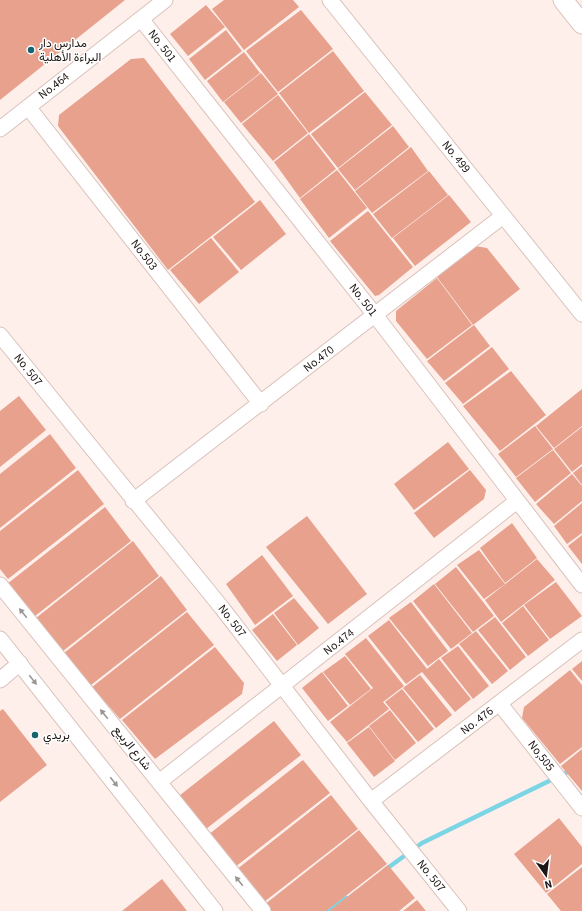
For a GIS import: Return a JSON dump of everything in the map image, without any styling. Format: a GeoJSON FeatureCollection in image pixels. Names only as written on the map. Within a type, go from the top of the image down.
{"type":"FeatureCollection","features":[{"type":"Feature","properties":{"kind":"street","name":"No.464"},"geometry":{"type":"LineString","coordinates":[[0,129],[166,0]]}},
{"type":"Feature","properties":{"kind":"street","name":"No. 499"},"geometry":{"type":"LineString","coordinates":[[330,0],[582,314]]}},
{"type":"Feature","properties":{"kind":"street"},"geometry":{"type":"LineString","coordinates":[[563,0],[582,24]]}},
{"type":"Feature","properties":{"kind":"street","name":"No. 501"},"geometry":{"type":"LineString","coordinates":[[141,19],[375,315],[582,585]]}},
{"type":"Feature","properties":{"kind":"street","name":"No.503"},"geometry":{"type":"LineString","coordinates":[[28,107],[261,404]]}},
{"type":"Feature","properties":{"kind":"street","name":"No.470"},"geometry":{"type":"LineString","coordinates":[[133,501],[261,404],[503,216]]}},
{"type":"Feature","properties":{"kind":"street","name":"No. 507"},"geometry":{"type":"LineString","coordinates":[[0,335],[133,501],[222,608],[371,801],[459,911]]}},
{"type":"Feature","properties":{"kind":"street","name":"No.474"},"geometry":{"type":"LineString","coordinates":[[159,782],[282,687],[517,501]]}},
{"type":"Feature","properties":{"kind":"street","name":"شارع الربيع"},"geometry":{"type":"LineString","coordinates":[[0,585],[263,911]]}},
{"type":"Feature","properties":{"kind":"street"},"geometry":{"type":"LineString","coordinates":[[0,639],[215,911]]}},
{"type":"Feature","properties":{"kind":"street","name":"No. 476"},"geometry":{"type":"LineString","coordinates":[[371,801],[582,640]]}},
{"type":"Feature","properties":{"kind":"street"},"geometry":{"type":"LineString","coordinates":[[0,680],[20,663]]}},
{"type":"Feature","properties":{"kind":"street","name":"No,505"},"geometry":{"type":"LineString","coordinates":[[500,704],[582,808]]}},
{"type":"Feature","properties":{"kind":"building","name":"مدارس دار البراءة الأهلية"},"geometry":{"type":"Polygon","coordinates":[[[0,0],[125,0],[0,100],[0,0]]]}},
{"type":"Feature","properties":{"kind":"building"},"geometry":{"type":"Polygon","coordinates":[[[224,0],[293,0],[299,7],[244,50],[212,9],[224,0]]]}},
{"type":"Feature","properties":{"kind":"building"},"geometry":{"type":"Polygon","coordinates":[[[206,5],[225,27],[188,56],[170,34],[206,5]]]}},
{"type":"Feature","properties":{"kind":"building"},"geometry":{"type":"Polygon","coordinates":[[[301,10],[333,49],[278,92],[246,51],[301,10]]]}},
{"type":"Feature","properties":{"kind":"building"},"geometry":{"type":"Polygon","coordinates":[[[226,30],[242,51],[205,80],[189,59],[226,30]]]}},
{"type":"Feature","properties":{"kind":"building"},"geometry":{"type":"Polygon","coordinates":[[[333,51],[364,91],[309,133],[279,93],[333,51]]]}},
{"type":"Feature","properties":{"kind":"building"},"geometry":{"type":"Polygon","coordinates":[[[244,52],[260,73],[223,102],[207,81],[244,52]]]}},
{"type":"Feature","properties":{"kind":"building"},"geometry":{"type":"Polygon","coordinates":[[[144,58],[255,202],[168,270],[58,126],[59,115],[131,59],[144,58]]]}},
{"type":"Feature","properties":{"kind":"building"},"geometry":{"type":"Polygon","coordinates":[[[261,73],[278,94],[241,123],[224,102],[261,73]]]}},
{"type":"Feature","properties":{"kind":"building"},"geometry":{"type":"Polygon","coordinates":[[[365,92],[392,125],[338,168],[311,134],[365,92]]]}},
{"type":"Feature","properties":{"kind":"building"},"geometry":{"type":"Polygon","coordinates":[[[278,95],[308,133],[273,161],[242,124],[278,95]]]}},
{"type":"Feature","properties":{"kind":"building"},"geometry":{"type":"Polygon","coordinates":[[[393,126],[409,147],[355,190],[338,169],[393,126]]]}},
{"type":"Feature","properties":{"kind":"building"},"geometry":{"type":"Polygon","coordinates":[[[309,134],[336,169],[300,198],[274,162],[309,134]]]}},
{"type":"Feature","properties":{"kind":"building"},"geometry":{"type":"Polygon","coordinates":[[[411,147],[428,171],[372,213],[355,191],[411,147]]]}},
{"type":"Feature","properties":{"kind":"building"},"geometry":{"type":"Polygon","coordinates":[[[337,170],[367,208],[329,238],[300,199],[337,170]]]}},
{"type":"Feature","properties":{"kind":"building"},"geometry":{"type":"Polygon","coordinates":[[[429,171],[448,195],[392,238],[373,214],[429,171]]]}},
{"type":"Feature","properties":{"kind":"building"},"geometry":{"type":"Polygon","coordinates":[[[449,195],[471,222],[415,266],[393,238],[449,195]]]}},
{"type":"Feature","properties":{"kind":"building"},"geometry":{"type":"Polygon","coordinates":[[[260,200],[286,234],[241,270],[213,237],[260,200]]]}},
{"type":"Feature","properties":{"kind":"building"},"geometry":{"type":"Polygon","coordinates":[[[368,211],[413,267],[379,295],[375,296],[330,241],[368,211]]]}},
{"type":"Feature","properties":{"kind":"building"},"geometry":{"type":"Polygon","coordinates":[[[211,238],[239,272],[199,304],[170,270],[211,238]]]}},
{"type":"Feature","properties":{"kind":"building"},"geometry":{"type":"Polygon","coordinates":[[[475,246],[487,248],[520,289],[473,325],[437,277],[475,246]]]}},
{"type":"Feature","properties":{"kind":"building"},"geometry":{"type":"Polygon","coordinates":[[[437,278],[472,325],[427,359],[396,321],[396,311],[437,278]]]}},
{"type":"Feature","properties":{"kind":"building"},"geometry":{"type":"Polygon","coordinates":[[[474,325],[490,346],[444,381],[427,361],[474,325]]]}},
{"type":"Feature","properties":{"kind":"building"},"geometry":{"type":"Polygon","coordinates":[[[492,347],[509,369],[463,404],[445,383],[492,347]]]}},
{"type":"Feature","properties":{"kind":"building"},"geometry":{"type":"Polygon","coordinates":[[[511,371],[546,415],[500,451],[463,406],[511,371]]]}},
{"type":"Feature","properties":{"kind":"building"},"geometry":{"type":"Polygon","coordinates":[[[582,389],[582,426],[554,448],[536,426],[582,389]]]}},
{"type":"Feature","properties":{"kind":"building"},"geometry":{"type":"Polygon","coordinates":[[[19,396],[46,430],[0,467],[0,411],[19,396]]]}},
{"type":"Feature","properties":{"kind":"building"},"geometry":{"type":"Polygon","coordinates":[[[535,426],[553,449],[516,477],[498,454],[535,426]]]}},
{"type":"Feature","properties":{"kind":"building"},"geometry":{"type":"Polygon","coordinates":[[[582,427],[582,464],[572,472],[554,449],[582,427]]]}},
{"type":"Feature","properties":{"kind":"building"},"geometry":{"type":"Polygon","coordinates":[[[50,434],[76,468],[0,528],[0,474],[50,434]]]}},
{"type":"Feature","properties":{"kind":"building"},"geometry":{"type":"Polygon","coordinates":[[[448,442],[469,469],[414,510],[394,484],[448,442]]]}},
{"type":"Feature","properties":{"kind":"building"},"geometry":{"type":"Polygon","coordinates":[[[553,450],[571,473],[535,502],[516,478],[553,450]]]}},
{"type":"Feature","properties":{"kind":"building"},"geometry":{"type":"Polygon","coordinates":[[[582,466],[582,485],[573,473],[582,466]]]}},
{"type":"Feature","properties":{"kind":"building"},"geometry":{"type":"Polygon","coordinates":[[[78,470],[104,504],[8,579],[0,569],[0,531],[78,470]]]}},
{"type":"Feature","properties":{"kind":"building"},"geometry":{"type":"Polygon","coordinates":[[[470,470],[486,490],[484,499],[434,538],[414,513],[470,470]]]}},
{"type":"Feature","properties":{"kind":"building"},"geometry":{"type":"Polygon","coordinates":[[[572,474],[582,486],[582,501],[554,524],[536,504],[572,474]]]}},
{"type":"Feature","properties":{"kind":"building"},"geometry":{"type":"Polygon","coordinates":[[[582,503],[582,533],[567,544],[554,526],[582,503]]]}},
{"type":"Feature","properties":{"kind":"building"},"geometry":{"type":"Polygon","coordinates":[[[105,507],[131,541],[35,616],[7,584],[105,507]]]}},
{"type":"Feature","properties":{"kind":"building"},"geometry":{"type":"Polygon","coordinates":[[[307,516],[367,594],[328,624],[266,547],[307,516]]]}},
{"type":"Feature","properties":{"kind":"building"},"geometry":{"type":"Polygon","coordinates":[[[512,523],[537,558],[505,583],[480,548],[512,523]]]}},
{"type":"Feature","properties":{"kind":"building"},"geometry":{"type":"Polygon","coordinates":[[[582,535],[582,564],[568,546],[582,535]]]}},
{"type":"Feature","properties":{"kind":"building"},"geometry":{"type":"Polygon","coordinates":[[[133,541],[159,576],[63,651],[36,618],[133,541]]]}},
{"type":"Feature","properties":{"kind":"building"},"geometry":{"type":"Polygon","coordinates":[[[479,550],[505,584],[484,599],[457,565],[479,550]]]}},
{"type":"Feature","properties":{"kind":"building"},"geometry":{"type":"Polygon","coordinates":[[[262,555],[293,596],[255,625],[226,584],[262,555]]]}},
{"type":"Feature","properties":{"kind":"building"},"geometry":{"type":"Polygon","coordinates":[[[537,559],[555,580],[501,622],[485,600],[537,559]]]}},
{"type":"Feature","properties":{"kind":"building"},"geometry":{"type":"Polygon","coordinates":[[[456,567],[494,616],[473,632],[435,584],[456,567]]]}},
{"type":"Feature","properties":{"kind":"building"},"geometry":{"type":"Polygon","coordinates":[[[161,576],[187,610],[91,685],[64,653],[161,576]]]}},
{"type":"Feature","properties":{"kind":"building"},"geometry":{"type":"Polygon","coordinates":[[[556,582],[582,616],[550,639],[524,605],[556,582]]]}},
{"type":"Feature","properties":{"kind":"building"},"geometry":{"type":"Polygon","coordinates":[[[434,584],[472,633],[451,649],[413,601],[434,584]]]}},
{"type":"Feature","properties":{"kind":"building"},"geometry":{"type":"Polygon","coordinates":[[[294,598],[319,628],[298,645],[274,613],[294,598]]]}},
{"type":"Feature","properties":{"kind":"building"},"geometry":{"type":"Polygon","coordinates":[[[411,602],[448,651],[428,666],[389,618],[411,602]]]}},
{"type":"Feature","properties":{"kind":"building"},"geometry":{"type":"Polygon","coordinates":[[[523,606],[549,640],[528,656],[502,623],[523,606]]]}},
{"type":"Feature","properties":{"kind":"building"},"geometry":{"type":"Polygon","coordinates":[[[187,612],[214,645],[120,719],[92,687],[187,612]]]}},
{"type":"Feature","properties":{"kind":"building"},"geometry":{"type":"Polygon","coordinates":[[[273,614],[297,645],[277,661],[252,630],[273,614]]]}},
{"type":"Feature","properties":{"kind":"building"},"geometry":{"type":"Polygon","coordinates":[[[495,617],[526,657],[510,670],[478,630],[495,617]]]}},
{"type":"Feature","properties":{"kind":"building"},"geometry":{"type":"Polygon","coordinates":[[[389,620],[427,669],[439,659],[471,699],[455,712],[422,672],[406,684],[368,636],[389,620]]]}},
{"type":"Feature","properties":{"kind":"building"},"geometry":{"type":"Polygon","coordinates":[[[476,631],[508,671],[492,684],[459,644],[476,631]]]}},
{"type":"Feature","properties":{"kind":"building"},"geometry":{"type":"Polygon","coordinates":[[[366,638],[404,686],[383,702],[389,709],[347,742],[330,722],[373,688],[345,654],[366,638]]]}},
{"type":"Feature","properties":{"kind":"building"},"geometry":{"type":"Polygon","coordinates":[[[458,646],[489,686],[473,699],[441,658],[458,646]]]}},
{"type":"Feature","properties":{"kind":"building"},"geometry":{"type":"Polygon","coordinates":[[[215,647],[244,683],[242,694],[155,759],[122,720],[215,647]]]}},
{"type":"Feature","properties":{"kind":"building"},"geometry":{"type":"Polygon","coordinates":[[[345,656],[371,689],[350,705],[323,672],[345,656]]]}},
{"type":"Feature","properties":{"kind":"building"},"geometry":{"type":"Polygon","coordinates":[[[582,661],[582,681],[572,669],[582,661]]]}},
{"type":"Feature","properties":{"kind":"building"},"geometry":{"type":"Polygon","coordinates":[[[570,670],[582,685],[582,747],[560,764],[522,718],[524,707],[570,670]]]}},
{"type":"Feature","properties":{"kind":"building"},"geometry":{"type":"Polygon","coordinates":[[[322,672],[348,706],[328,721],[302,688],[322,672]]]}},
{"type":"Feature","properties":{"kind":"building"},"geometry":{"type":"Polygon","coordinates":[[[420,675],[452,715],[436,728],[403,688],[420,675]]]}},
{"type":"Feature","properties":{"kind":"building"},"geometry":{"type":"Polygon","coordinates":[[[402,689],[434,729],[418,742],[385,702],[402,689]]]}},
{"type":"Feature","properties":{"kind":"building"},"geometry":{"type":"Polygon","coordinates":[[[3,709],[47,765],[0,802],[0,711],[3,709]]]}},
{"type":"Feature","properties":{"kind":"building"},"geometry":{"type":"Polygon","coordinates":[[[390,710],[416,743],[395,760],[369,726],[390,710]]]}},
{"type":"Feature","properties":{"kind":"building"},"geometry":{"type":"Polygon","coordinates":[[[274,721],[301,755],[206,829],[179,796],[274,721]]]}},
{"type":"Feature","properties":{"kind":"building"},"geometry":{"type":"Polygon","coordinates":[[[369,727],[395,761],[374,777],[347,743],[369,727]]]}},
{"type":"Feature","properties":{"kind":"building"},"geometry":{"type":"Polygon","coordinates":[[[582,749],[582,791],[561,766],[582,749]]]}},
{"type":"Feature","properties":{"kind":"building"},"geometry":{"type":"Polygon","coordinates":[[[303,760],[330,793],[235,867],[208,835],[303,760]]]}},
{"type":"Feature","properties":{"kind":"building"},"geometry":{"type":"Polygon","coordinates":[[[331,795],[358,829],[264,902],[236,870],[331,795]]]}},
{"type":"Feature","properties":{"kind":"building"},"geometry":{"type":"Polygon","coordinates":[[[559,818],[582,847],[582,864],[546,893],[514,854],[559,818]]]}},
{"type":"Feature","properties":{"kind":"building"},"geometry":{"type":"Polygon","coordinates":[[[359,830],[387,864],[326,911],[269,911],[264,905],[359,830]]]}},
{"type":"Feature","properties":{"kind":"building"},"geometry":{"type":"Polygon","coordinates":[[[388,865],[415,898],[399,911],[329,911],[388,865]]]}},
{"type":"Feature","properties":{"kind":"building"},"geometry":{"type":"Polygon","coordinates":[[[582,867],[582,911],[561,911],[547,894],[582,867]]]}},
{"type":"Feature","properties":{"kind":"building"},"geometry":{"type":"Polygon","coordinates":[[[162,879],[187,911],[122,911],[162,879]]]}},
{"type":"Feature","properties":{"kind":"building"},"geometry":{"type":"Polygon","coordinates":[[[417,900],[426,911],[403,911],[417,900]]]}},
{"type":"Feature","properties":{"kind":"waterway"},"geometry":{"type":"LineString","coordinates":[[385,870],[422,843],[582,765]]}},
{"type":"Feature","properties":{"kind":"waterway"},"geometry":{"type":"LineString","coordinates":[[328,911],[346,898]]}},
{"type":"Feature","properties":{"kind":"place","name":"مدارس دار البراءة الأهلية"},"geometry":{"type":"Point","coordinates":[31,50]}},
{"type":"Feature","properties":{"kind":"place","name":"بريدي"},"geometry":{"type":"Point","coordinates":[35,735]}}]}
